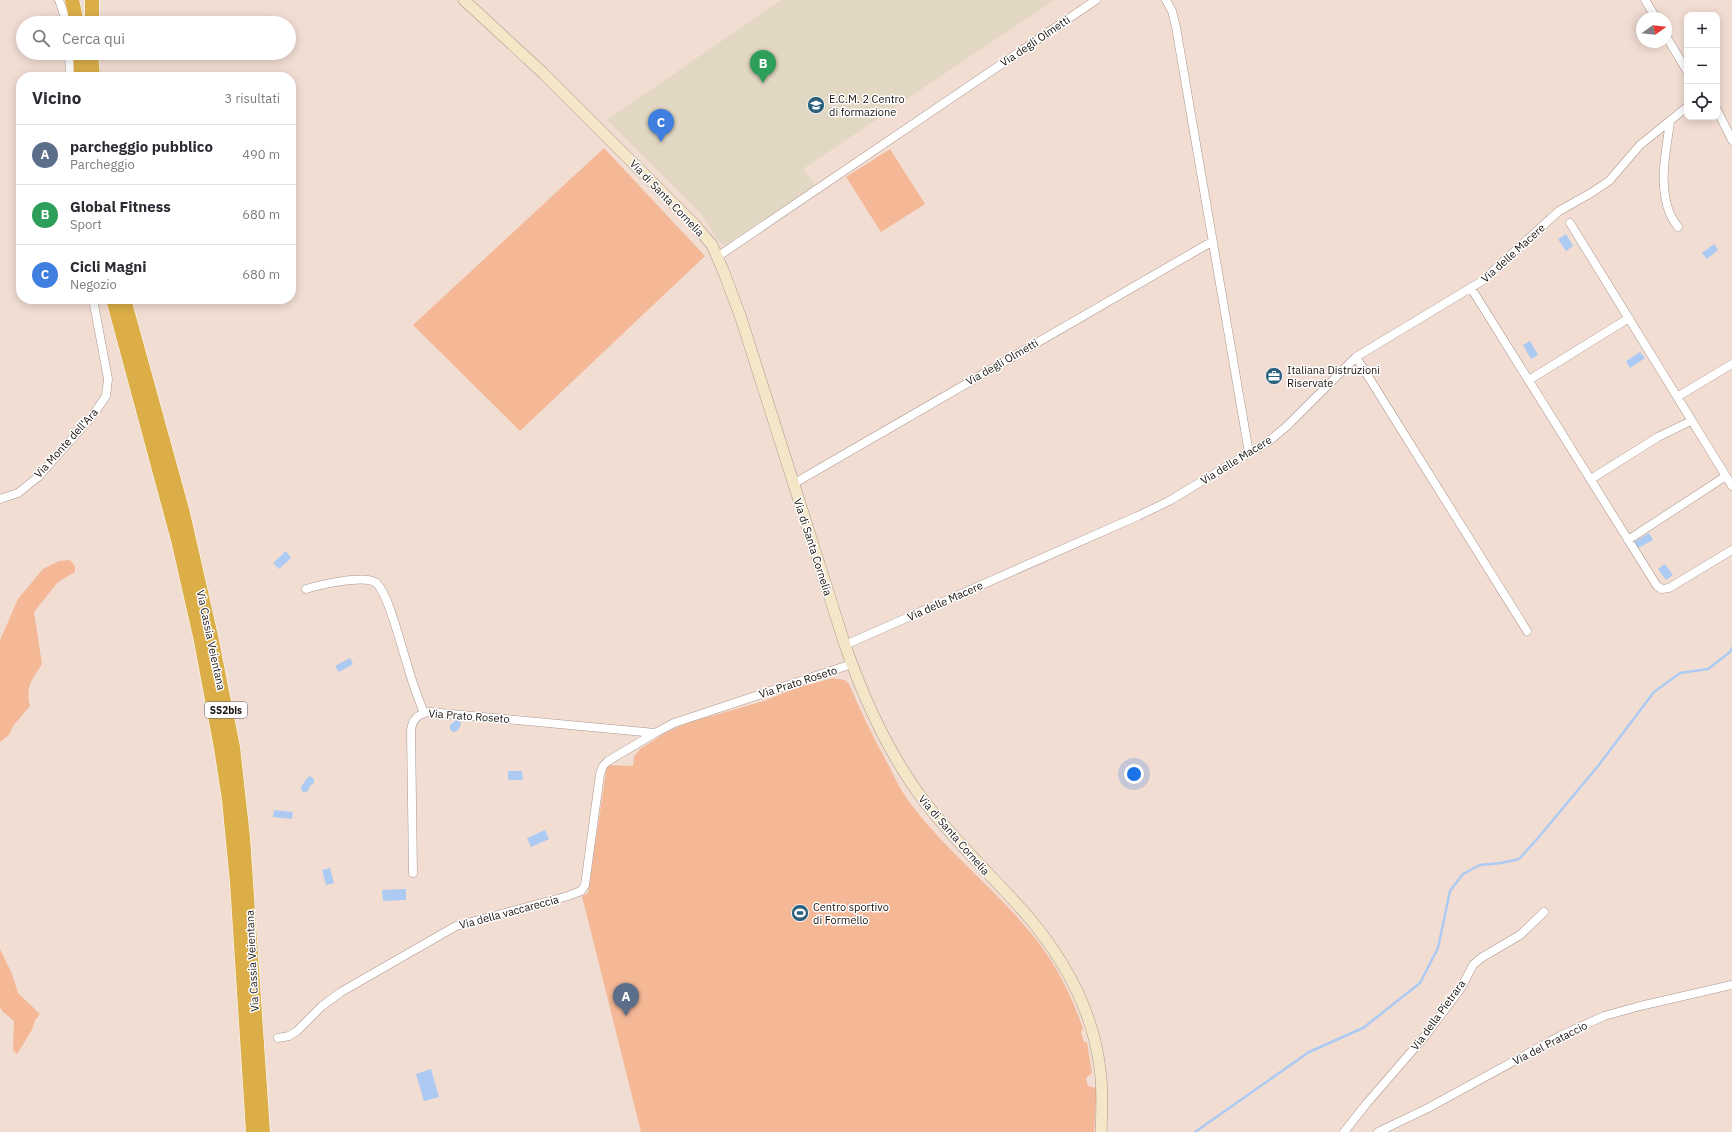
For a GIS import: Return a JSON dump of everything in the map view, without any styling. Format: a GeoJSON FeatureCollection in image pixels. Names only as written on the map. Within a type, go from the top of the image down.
{"type":"FeatureCollection","features":[{"type":"Feature","properties":{"kind":"highway"},"geometry":{"type":"LineString","coordinates":[[72,0],[75,16]]}},
{"type":"Feature","properties":{"kind":"highway"},"geometry":{"type":"LineString","coordinates":[[81,16],[82,0]]}},
{"type":"Feature","properties":{"kind":"highway"},"geometry":{"type":"LineString","coordinates":[[92,0],[92,16]]}},
{"type":"Feature","properties":{"kind":"highway"},"geometry":{"type":"LineString","coordinates":[[80,60],[81,72]]}},
{"type":"Feature","properties":{"kind":"highway"},"geometry":{"type":"LineString","coordinates":[[91,60],[92,72]]}},
{"type":"Feature","properties":{"kind":"highway","name":"Via Cassia Veientana"},"geometry":{"type":"LineString","coordinates":[[115,304],[178,540],[201,641],[219,733],[229,800],[236,870],[252,1132]]}},
{"type":"Feature","properties":{"kind":"highway","name":"Via Cassia Veientana"},"geometry":{"type":"LineString","coordinates":[[125,304],[183,513],[211,636],[233,746],[243,831],[263,1132]]}},
{"type":"Feature","properties":{"kind":"street"},"geometry":{"type":"LineString","coordinates":[[59,0],[65,16]]}},
{"type":"Feature","properties":{"kind":"street","name":"Via di Santa Cornelia"},"geometry":{"type":"LineString","coordinates":[[464,0],[543,73],[694,224],[712,245],[741,318],[845,645],[877,722],[897,760],[918,792],[959,842],[1024,913],[1053,950],[1070,977],[1088,1020],[1099,1059],[1102,1091],[1101,1132]]}},
{"type":"Feature","properties":{"kind":"street","name":"Via degli Olmetti"},"geometry":{"type":"LineString","coordinates":[[717,257],[1096,0]]}},
{"type":"Feature","properties":{"kind":"street"},"geometry":{"type":"LineString","coordinates":[[1166,0],[1172,11],[1176,26],[1249,453]]}},
{"type":"Feature","properties":{"kind":"street"},"geometry":{"type":"LineString","coordinates":[[1645,0],[1652,12]]}},
{"type":"Feature","properties":{"kind":"street"},"geometry":{"type":"LineString","coordinates":[[1672,46],[1684,66]]}},
{"type":"Feature","properties":{"kind":"street"},"geometry":{"type":"LineString","coordinates":[[69,60],[70,72]]}},
{"type":"Feature","properties":{"kind":"street","name":"Via delle Macere"},"geometry":{"type":"LineString","coordinates":[[845,645],[1138,516],[1169,500],[1249,453],[1287,426],[1356,357],[1487,277],[1563,208],[1591,193],[1609,180],[1640,145],[1684,110]]}},
{"type":"Feature","properties":{"kind":"street"},"geometry":{"type":"LineString","coordinates":[[1720,116],[1732,140]]}},
{"type":"Feature","properties":{"kind":"street"},"geometry":{"type":"LineString","coordinates":[[1670,122],[1664,174],[1664,189],[1670,214],[1678,227]]}},
{"type":"Feature","properties":{"kind":"street"},"geometry":{"type":"LineString","coordinates":[[1570,223],[1730,482],[1628,540]]}},
{"type":"Feature","properties":{"kind":"street","name":"Via degli Olmetti"},"geometry":{"type":"LineString","coordinates":[[793,484],[1037,342],[1213,242]]}},
{"type":"Feature","properties":{"kind":"street"},"geometry":{"type":"LineString","coordinates":[[1471,288],[1655,584],[1662,589],[1670,588],[1732,550]]}},
{"type":"Feature","properties":{"kind":"street","name":"Via Monte dell'Ara"},"geometry":{"type":"LineString","coordinates":[[0,499],[18,493],[38,477],[93,415],[106,396],[108,387],[107,375],[94,304]]}},
{"type":"Feature","properties":{"kind":"street"},"geometry":{"type":"LineString","coordinates":[[1529,380],[1628,318]]}},
{"type":"Feature","properties":{"kind":"street"},"geometry":{"type":"LineString","coordinates":[[1356,357],[1527,631]]}},
{"type":"Feature","properties":{"kind":"street"},"geometry":{"type":"LineString","coordinates":[[1677,397],[1732,364]]}},
{"type":"Feature","properties":{"kind":"street"},"geometry":{"type":"LineString","coordinates":[[1591,479],[1661,435],[1677,429],[1691,421]]}},
{"type":"Feature","properties":{"kind":"street"},"geometry":{"type":"LineString","coordinates":[[306,589],[322,584],[364,580],[377,584],[383,593],[392,614],[424,713]]}},
{"type":"Feature","properties":{"kind":"street","name":"Via Prato Roseto"},"geometry":{"type":"LineString","coordinates":[[615,757],[655,732],[687,718],[852,664]]}},
{"type":"Feature","properties":{"kind":"street","name":"Via Prato Roseto"},"geometry":{"type":"LineString","coordinates":[[413,873],[411,731],[413,721],[424,713],[655,732]]}},
{"type":"Feature","properties":{"kind":"street","name":"Via della vaccareccia"},"geometry":{"type":"LineString","coordinates":[[278,1038],[289,1036],[297,1031],[322,1006],[338,994],[456,926],[568,896],[581,891],[585,885],[600,774],[605,763],[615,757]]}},
{"type":"Feature","properties":{"kind":"street","name":"Via della Pietrara"},"geometry":{"type":"LineString","coordinates":[[1344,1132],[1425,1036],[1461,988],[1473,965],[1481,958],[1520,935],[1544,912]]}},
{"type":"Feature","properties":{"kind":"street","name":"Via del Prataccio"},"geometry":{"type":"LineString","coordinates":[[1378,1132],[1447,1097],[1560,1036],[1604,1016],[1645,1004],[1732,985]]}},
{"type":"Feature","properties":{"kind":"shaded area"},"geometry":{"type":"Polygon","coordinates":[[[781,0],[1054,0],[803,169],[815,185],[725,245],[719,242],[701,214],[607,120],[781,0]]]}},
{"type":"Feature","properties":{"kind":"shaded area"},"geometry":{"type":"Polygon","coordinates":[[[604,148],[705,256],[520,431],[413,325],[604,148]]]}},
{"type":"Feature","properties":{"kind":"shaded area"},"geometry":{"type":"Polygon","coordinates":[[[890,149],[925,204],[881,232],[846,177],[890,149]]]}},
{"type":"Feature","properties":{"kind":"shaded area"},"geometry":{"type":"Polygon","coordinates":[[[70,560],[75,566],[75,572],[58,582],[34,612],[42,664],[30,684],[28,693],[30,706],[13,726],[9,735],[0,742],[0,640],[18,599],[43,569],[59,561],[70,560]]]}},
{"type":"Feature","properties":{"kind":"shaded area","name":"Centro sportivo di Formello"},"geometry":{"type":"Polygon","coordinates":[[[833,678],[845,680],[849,684],[878,746],[910,803],[941,839],[1024,924],[1059,973],[1079,1017],[1083,1029],[1081,1032],[1084,1042],[1087,1042],[1092,1073],[1086,1078],[1088,1086],[1097,1088],[1094,1132],[641,1132],[582,896],[588,893],[607,765],[633,766],[634,757],[640,749],[665,733],[687,723],[764,701],[793,689],[833,678]]]}},
{"type":"Feature","properties":{"kind":"shaded area"},"geometry":{"type":"Polygon","coordinates":[[[0,949],[12,974],[18,993],[40,1014],[35,1020],[32,1030],[17,1054],[13,1050],[14,1021],[2,1011],[0,1007],[0,949]]]}},
{"type":"Feature","properties":{"kind":"water"},"geometry":{"type":"Polygon","coordinates":[[[1566,234],[1573,246],[1566,251],[1558,239],[1566,234]]]}},
{"type":"Feature","properties":{"kind":"water"},"geometry":{"type":"Polygon","coordinates":[[[1714,244],[1718,250],[1707,259],[1702,253],[1714,244]]]}},
{"type":"Feature","properties":{"kind":"water"},"geometry":{"type":"Polygon","coordinates":[[[1530,341],[1538,355],[1531,359],[1523,345],[1530,341]]]}},
{"type":"Feature","properties":{"kind":"water"},"geometry":{"type":"Polygon","coordinates":[[[1640,352],[1645,358],[1630,368],[1626,361],[1640,352]]]}},
{"type":"Feature","properties":{"kind":"water"},"geometry":{"type":"Polygon","coordinates":[[[1649,533],[1653,540],[1638,548],[1634,542],[1649,533]]]}},
{"type":"Feature","properties":{"kind":"water"},"geometry":{"type":"Polygon","coordinates":[[[286,551],[291,558],[279,569],[273,563],[286,551]]]}},
{"type":"Feature","properties":{"kind":"water"},"geometry":{"type":"Polygon","coordinates":[[[1665,564],[1673,575],[1666,580],[1658,569],[1665,564]]]}},
{"type":"Feature","properties":{"kind":"water"},"geometry":{"type":"Polygon","coordinates":[[[350,658],[353,664],[339,672],[335,666],[350,658]]]}},
{"type":"Feature","properties":{"kind":"water"},"geometry":{"type":"Polygon","coordinates":[[[456,720],[460,721],[461,725],[457,731],[453,732],[450,729],[450,725],[456,720]]]}},
{"type":"Feature","properties":{"kind":"water"},"geometry":{"type":"Polygon","coordinates":[[[508,771],[522,771],[523,780],[508,780],[508,771]]]}},
{"type":"Feature","properties":{"kind":"water"},"geometry":{"type":"Polygon","coordinates":[[[310,776],[314,779],[314,783],[310,786],[307,792],[302,792],[301,787],[310,776]]]}},
{"type":"Feature","properties":{"kind":"water"},"geometry":{"type":"Polygon","coordinates":[[[274,810],[293,812],[292,819],[273,817],[274,810]]]}},
{"type":"Feature","properties":{"kind":"water"},"geometry":{"type":"Polygon","coordinates":[[[545,830],[549,839],[531,847],[527,838],[545,830]]]}},
{"type":"Feature","properties":{"kind":"water"},"geometry":{"type":"Polygon","coordinates":[[[330,868],[334,883],[326,885],[322,870],[330,868]]]}},
{"type":"Feature","properties":{"kind":"water"},"geometry":{"type":"Polygon","coordinates":[[[406,889],[406,900],[383,901],[382,890],[406,889]]]}},
{"type":"Feature","properties":{"kind":"water"},"geometry":{"type":"Polygon","coordinates":[[[431,1069],[439,1097],[424,1101],[416,1074],[431,1069]]]}},
{"type":"Feature","properties":{"kind":"waterway"},"geometry":{"type":"LineString","coordinates":[[1195,1132],[1309,1052],[1363,1028],[1420,983],[1438,948],[1450,891],[1463,874],[1480,865],[1501,863],[1519,859],[1598,766],[1654,692],[1680,673],[1708,669],[1730,652],[1732,648]]}},
{"type":"Feature","properties":{"kind":"place","name":"Global Fitness"},"geometry":{"type":"Point","coordinates":[763,83]}},
{"type":"Feature","properties":{"kind":"place","name":"E.C.M. 2 Centro di formazione"},"geometry":{"type":"Point","coordinates":[816,105]}},
{"type":"Feature","properties":{"kind":"place","name":"Cicli Magni"},"geometry":{"type":"Point","coordinates":[661,142]}},
{"type":"Feature","properties":{"kind":"place","name":"Italiana Distruzioni Riservate"},"geometry":{"type":"Point","coordinates":[1274,376]}},
{"type":"Feature","properties":{"kind":"place","name":"Centro sportivo di Formello"},"geometry":{"type":"Point","coordinates":[800,913]}},
{"type":"Feature","properties":{"kind":"place","name":"parcheggio pubblico"},"geometry":{"type":"Point","coordinates":[626,1016]}}]}
